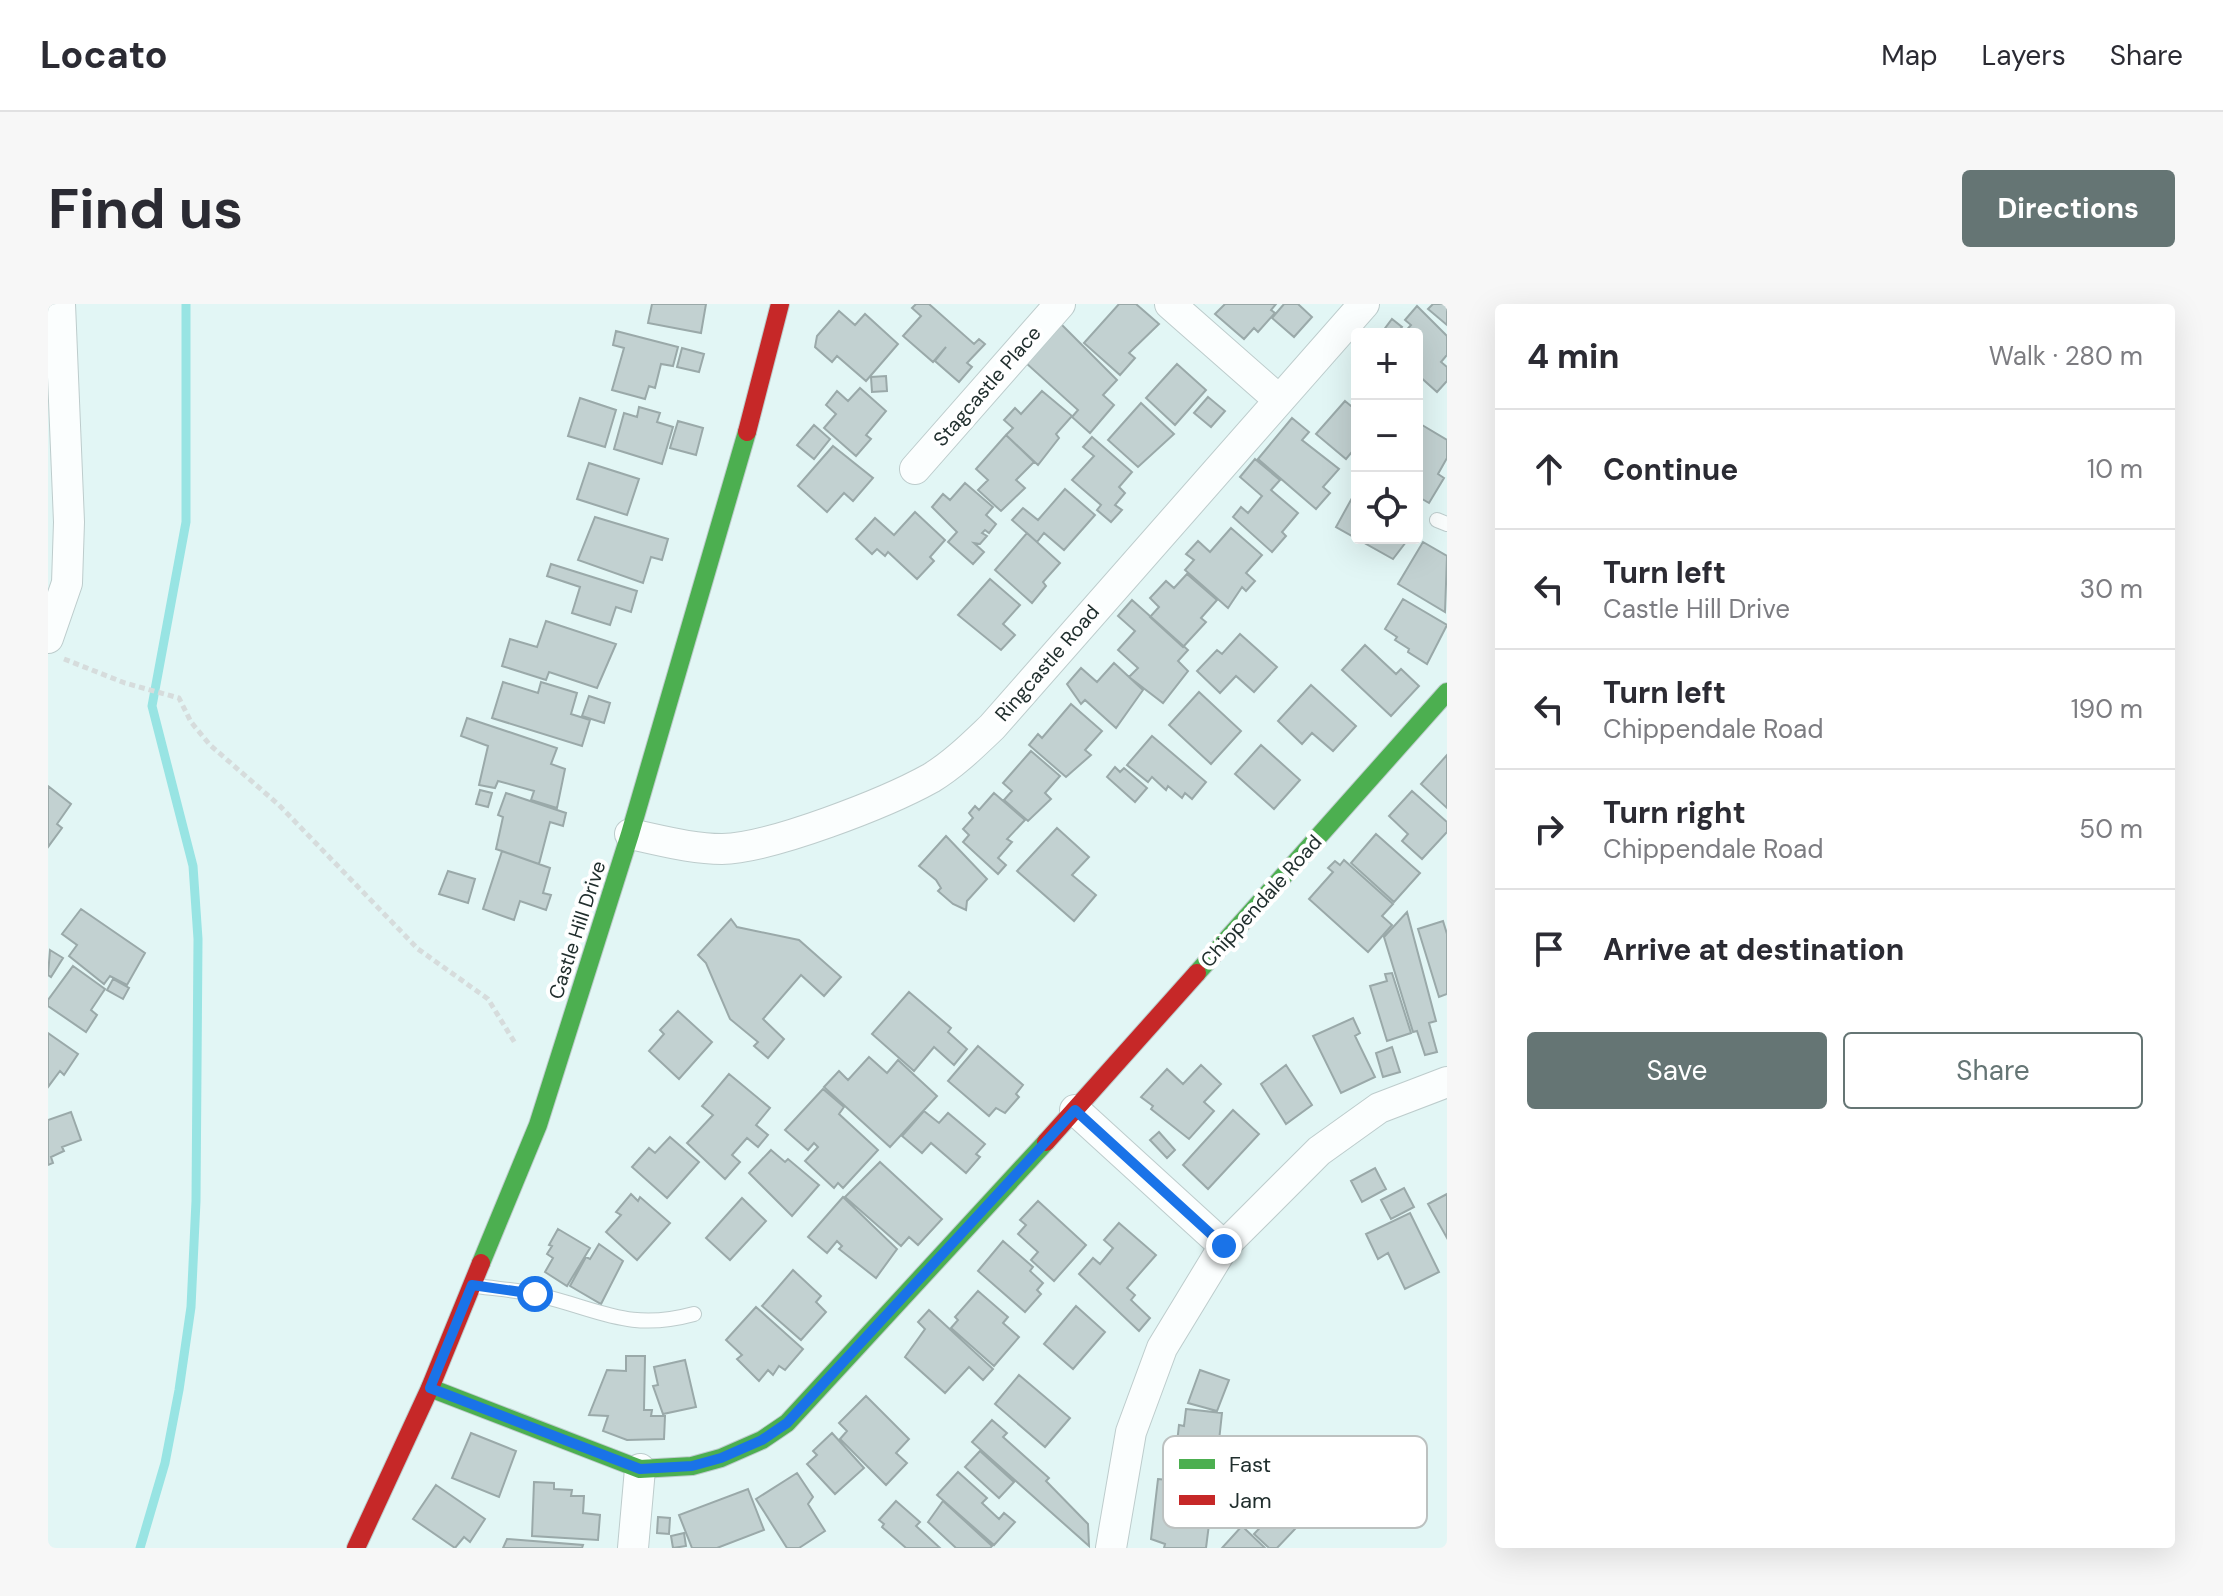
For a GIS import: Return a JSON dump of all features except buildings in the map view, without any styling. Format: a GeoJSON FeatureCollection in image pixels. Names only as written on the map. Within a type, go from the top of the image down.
{"type":"FeatureCollection","features":[{"type":"Feature","properties":{"kind":"street"},"geometry":{"type":"LineString","coordinates":[[55,648],[67,583],[69,522],[60,304]]}},
{"type":"Feature","properties":{"kind":"street","name":"Castle Hill Drive"},"geometry":{"type":"LineString","coordinates":[[356,1548],[430,1388],[538,1125],[630,834],[757,399],[780,304]]}},
{"type":"Feature","properties":{"kind":"street","name":"Stagcastle Place"},"geometry":{"type":"LineString","coordinates":[[915,469],[1060,304]]}},
{"type":"Feature","properties":{"kind":"street"},"geometry":{"type":"LineString","coordinates":[[1170,304],[1278,399]]}},
{"type":"Feature","properties":{"kind":"street","name":"Ringcastle Road"},"geometry":{"type":"LineString","coordinates":[[630,834],[692,847],[724,849],[772,841],[890,797],[931,777],[956,760],[992,727],[1364,304]]}},
{"type":"Feature","properties":{"kind":"street","name":"Chippendale Road"},"geometry":{"type":"LineString","coordinates":[[430,1388],[640,1469],[692,1466],[721,1458],[762,1440],[787,1423],[1075,1110],[1447,692]]}},
{"type":"Feature","properties":{"kind":"street"},"geometry":{"type":"LineString","coordinates":[[1111,1548],[1131,1432],[1162,1348],[1224,1246],[1319,1151],[1379,1108],[1447,1082]]}},
{"type":"Feature","properties":{"kind":"street"},"geometry":{"type":"LineString","coordinates":[[1075,1110],[1224,1246]]}},
{"type":"Feature","properties":{"kind":"street"},"geometry":{"type":"LineString","coordinates":[[633,1548],[640,1469]]}},
{"type":"Feature","properties":{"kind":"lane"},"geometry":{"type":"LineString","coordinates":[[472,1285],[535,1294],[635,1323],[664,1322],[694,1314]]}},
{"type":"Feature","properties":{"kind":"path"},"geometry":{"type":"LineString","coordinates":[[55,648],[138,685],[179,698],[191,722],[210,745],[279,805],[418,949],[488,999],[515,1043]]}},
{"type":"Feature","properties":{"kind":"waterway"},"geometry":{"type":"LineString","coordinates":[[140,1548],[165,1463],[179,1390],[191,1307],[196,1201],[198,939],[193,866],[152,706],[186,522],[186,304]]}},
{"type":"Feature","properties":{"kind":"traffic: fast"},"geometry":{"type":"LineString","coordinates":[[481,1263],[538,1125],[630,834],[747,432]]}},
{"type":"Feature","properties":{"kind":"traffic: fast"},"geometry":{"type":"LineString","coordinates":[[1197,973],[1447,692]]}},
{"type":"Feature","properties":{"kind":"traffic: fast"},"geometry":{"type":"LineString","coordinates":[[430,1388],[640,1469],[692,1466],[721,1458],[762,1440],[787,1423],[1046,1142]]}},
{"type":"Feature","properties":{"kind":"traffic: jam"},"geometry":{"type":"LineString","coordinates":[[747,432],[780,304]]}},
{"type":"Feature","properties":{"kind":"traffic: jam"},"geometry":{"type":"LineString","coordinates":[[1046,1142],[1197,973]]}},
{"type":"Feature","properties":{"kind":"traffic: jam"},"geometry":{"type":"LineString","coordinates":[[356,1548],[430,1388],[481,1263]]}},
{"type":"Feature","properties":{"kind":"route"},"geometry":{"type":"LineString","coordinates":[[535,1294],[472,1285],[430,1388],[640,1469],[692,1466],[721,1458],[762,1440],[787,1423],[1075,1110],[1224,1246]]}}]}
